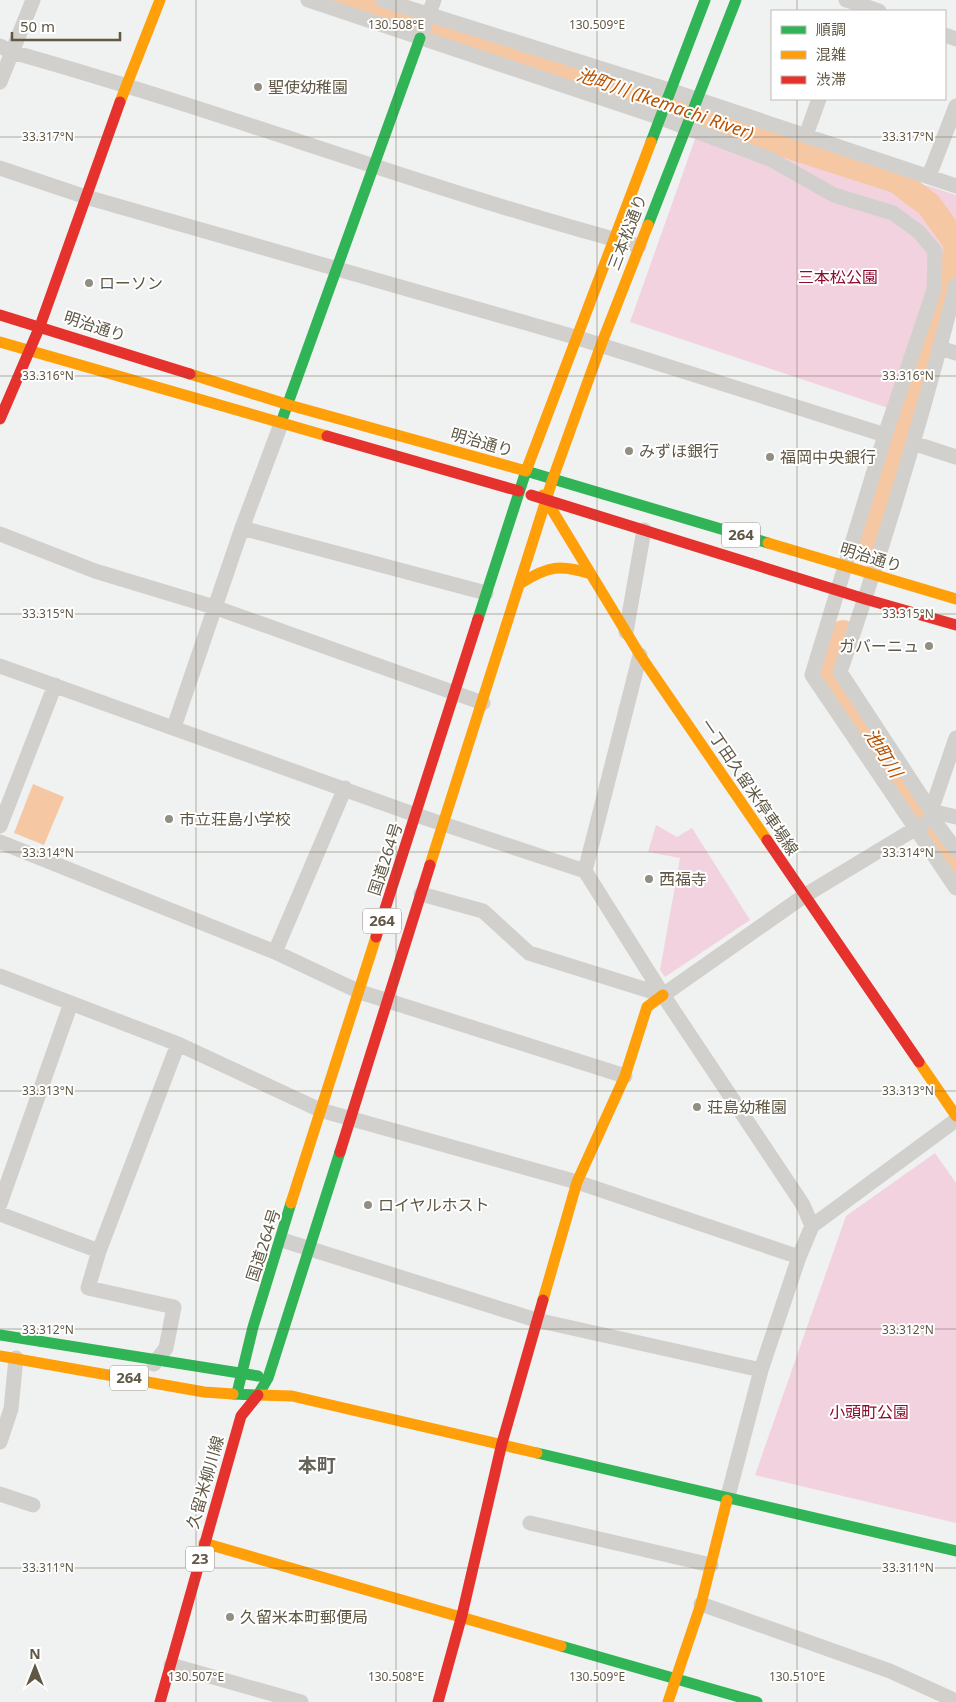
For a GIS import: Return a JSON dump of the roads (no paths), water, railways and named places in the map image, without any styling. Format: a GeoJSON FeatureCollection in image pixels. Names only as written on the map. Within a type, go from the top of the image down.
{"type":"FeatureCollection","features":[{"type":"Feature","properties":{"kind":"main road"},"geometry":{"type":"LineString","coordinates":[[0,419],[40,326],[126,84],[160,0]]}},
{"type":"Feature","properties":{"kind":"main road","name":"三本松通り"},"geometry":{"type":"LineString","coordinates":[[526,471],[575,337],[672,91],[705,0]]}},
{"type":"Feature","properties":{"kind":"main road","name":"三本松通り"},"geometry":{"type":"LineString","coordinates":[[553,478],[601,345],[736,0]]}},
{"type":"Feature","properties":{"kind":"main road"},"geometry":{"type":"LineString","coordinates":[[281,424],[420,38]]}},
{"type":"Feature","properties":{"kind":"main road","name":"明治通り"},"geometry":{"type":"LineString","coordinates":[[0,316],[40,326],[289,405],[553,478],[956,599]]}},
{"type":"Feature","properties":{"kind":"main road"},"geometry":{"type":"LineString","coordinates":[[0,342],[519,491]]}},
{"type":"Feature","properties":{"kind":"main road","name":"国道264号"},"geometry":{"type":"LineString","coordinates":[[238,1394],[253,1327],[282,1240],[320,1110],[360,992],[454,692],[526,471]]}},
{"type":"Feature","properties":{"kind":"main road","name":"一丁田久留米停車場線"},"geometry":{"type":"LineString","coordinates":[[526,471],[547,500],[640,655],[956,1116]]}},
{"type":"Feature","properties":{"kind":"main road","name":"264"},"geometry":{"type":"LineString","coordinates":[[0,1356],[204,1392],[258,1395],[268,1378],[553,478]]}},
{"type":"Feature","properties":{"kind":"main road","name":"264"},"geometry":{"type":"LineString","coordinates":[[519,491],[865,599],[956,624]]}},
{"type":"Feature","properties":{"kind":"main road"},"geometry":{"type":"LineString","coordinates":[[521,583],[549,568],[567,566],[591,574]]}},
{"type":"Feature","properties":{"kind":"main road"},"geometry":{"type":"LineString","coordinates":[[438,1702],[462,1616],[502,1443],[577,1182],[625,1076],[647,1007],[663,996]]}},
{"type":"Feature","properties":{"kind":"main road","name":"264"},"geometry":{"type":"LineString","coordinates":[[0,1335],[242,1372],[268,1378]]}},
{"type":"Feature","properties":{"kind":"main road"},"geometry":{"type":"LineString","coordinates":[[268,1378],[292,1396]]}},
{"type":"Feature","properties":{"kind":"main road","name":"久留米柳川線"},"geometry":{"type":"LineString","coordinates":[[238,1394],[241,1416]]}},
{"type":"Feature","properties":{"kind":"main road"},"geometry":{"type":"LineString","coordinates":[[258,1395],[292,1396],[502,1443],[727,1500],[956,1550]]}},
{"type":"Feature","properties":{"kind":"main road","name":"久留米柳川線"},"geometry":{"type":"LineString","coordinates":[[160,1702],[241,1416],[258,1395]]}},
{"type":"Feature","properties":{"kind":"main road"},"geometry":{"type":"LineString","coordinates":[[668,1702],[701,1604],[727,1500]]}},
{"type":"Feature","properties":{"kind":"main road"},"geometry":{"type":"LineString","coordinates":[[204,1543],[757,1702]]}},
{"type":"Feature","properties":{"kind":"street"},"geometry":{"type":"LineString","coordinates":[[0,82],[6,49],[33,0]]}},
{"type":"Feature","properties":{"kind":"street"},"geometry":{"type":"LineString","coordinates":[[308,0],[661,118],[770,159],[834,194],[893,213],[919,232],[935,251],[934,290],[885,435],[812,675],[956,888]]}},
{"type":"Feature","properties":{"kind":"street"},"geometry":{"type":"LineString","coordinates":[[383,0],[428,16],[697,99],[956,186]]}},
{"type":"Feature","properties":{"kind":"street"},"geometry":{"type":"LineString","coordinates":[[420,38],[434,0]]}},
{"type":"Feature","properties":{"kind":"street"},"geometry":{"type":"LineString","coordinates":[[849,4],[875,10]]}},
{"type":"Feature","properties":{"kind":"street"},"geometry":{"type":"LineString","coordinates":[[6,49],[126,84],[375,166],[640,246]]}},
{"type":"Feature","properties":{"kind":"street"},"geometry":{"type":"LineString","coordinates":[[806,135],[819,100]]}},
{"type":"Feature","properties":{"kind":"street"},"geometry":{"type":"LineString","coordinates":[[929,176],[956,106]]}},
{"type":"Feature","properties":{"kind":"street"},"geometry":{"type":"LineString","coordinates":[[0,168],[86,197],[575,337],[885,435]]}},
{"type":"Feature","properties":{"kind":"street"},"geometry":{"type":"LineString","coordinates":[[956,285],[913,443],[873,575],[840,672],[956,850]]}},
{"type":"Feature","properties":{"kind":"street"},"geometry":{"type":"LineString","coordinates":[[940,348],[956,353]]}},
{"type":"Feature","properties":{"kind":"street"},"geometry":{"type":"LineString","coordinates":[[174,726],[214,607],[281,424]]}},
{"type":"Feature","properties":{"kind":"street"},"geometry":{"type":"LineString","coordinates":[[913,443],[956,457]]}},
{"type":"Feature","properties":{"kind":"street"},"geometry":{"type":"LineString","coordinates":[[242,528],[486,593]]}},
{"type":"Feature","properties":{"kind":"street"},"geometry":{"type":"LineString","coordinates":[[626,632],[644,530]]}},
{"type":"Feature","properties":{"kind":"street"},"geometry":{"type":"LineString","coordinates":[[0,534],[95,571],[214,607],[482,703]]}},
{"type":"Feature","properties":{"kind":"street"},"geometry":{"type":"LineString","coordinates":[[586,870],[640,655]]}},
{"type":"Feature","properties":{"kind":"street"},"geometry":{"type":"LineString","coordinates":[[0,666],[174,726],[416,815],[586,870],[663,996],[803,1205],[812,1226]]}},
{"type":"Feature","properties":{"kind":"street"},"geometry":{"type":"LineString","coordinates":[[0,826],[55,684]]}},
{"type":"Feature","properties":{"kind":"street"},"geometry":{"type":"LineString","coordinates":[[663,996],[804,896],[932,815],[956,738]]}},
{"type":"Feature","properties":{"kind":"street"},"geometry":{"type":"LineString","coordinates":[[274,952],[345,788]]}},
{"type":"Feature","properties":{"kind":"street"},"geometry":{"type":"LineString","coordinates":[[932,815],[956,817]]}},
{"type":"Feature","properties":{"kind":"street"},"geometry":{"type":"LineString","coordinates":[[0,842],[274,952],[360,992],[625,1076]]}},
{"type":"Feature","properties":{"kind":"street"},"geometry":{"type":"LineString","coordinates":[[422,894],[483,911],[529,953],[663,996]]}},
{"type":"Feature","properties":{"kind":"street"},"geometry":{"type":"LineString","coordinates":[[0,976],[178,1044],[320,1110],[577,1182],[799,1257]]}},
{"type":"Feature","properties":{"kind":"street"},"geometry":{"type":"LineString","coordinates":[[0,1204],[71,1003]]}},
{"type":"Feature","properties":{"kind":"street"},"geometry":{"type":"LineString","coordinates":[[149,1382],[155,1360],[166,1348],[174,1307],[88,1288],[99,1251],[178,1044]]}},
{"type":"Feature","properties":{"kind":"street"},"geometry":{"type":"LineString","coordinates":[[727,1500],[761,1370],[799,1257],[812,1226],[956,1120]]}},
{"type":"Feature","properties":{"kind":"street"},"geometry":{"type":"LineString","coordinates":[[0,1214],[99,1251]]}},
{"type":"Feature","properties":{"kind":"street"},"geometry":{"type":"LineString","coordinates":[[282,1240],[536,1320],[761,1370]]}},
{"type":"Feature","properties":{"kind":"street"},"geometry":{"type":"LineString","coordinates":[[0,1442],[11,1409],[16,1358]]}},
{"type":"Feature","properties":{"kind":"street"},"geometry":{"type":"LineString","coordinates":[[0,1494],[33,1505]]}},
{"type":"Feature","properties":{"kind":"street"},"geometry":{"type":"LineString","coordinates":[[530,1523],[711,1565]]}},
{"type":"Feature","properties":{"kind":"street"},"geometry":{"type":"LineString","coordinates":[[701,1604],[890,1672],[956,1701]]}},
{"type":"Feature","properties":{"kind":"street"},"geometry":{"type":"LineString","coordinates":[[171,1664],[301,1702]]}},
{"type":"Feature","properties":{"kind":"waterway","name":"池町川 (Ikemachi River)"},"geometry":{"type":"LineString","coordinates":[[346,0],[440,33],[645,94],[730,127],[896,180],[929,205],[955,241],[956,249]]}},
{"type":"Feature","properties":{"kind":"waterway","name":"池町川 (Ikemachi River)"},"geometry":{"type":"LineString","coordinates":[[870,541],[956,254]]}},
{"type":"Feature","properties":{"kind":"waterway","name":"池町川"},"geometry":{"type":"LineString","coordinates":[[843,633],[832,671],[956,869]]}},
{"type":"Feature","properties":{"kind":"place","name":"聖使幼稚園"},"geometry":{"type":"Point","coordinates":[258,87]}},
{"type":"Feature","properties":{"kind":"place","name":"ローソン"},"geometry":{"type":"Point","coordinates":[89,283]}},
{"type":"Feature","properties":{"kind":"place","name":"みずほ銀行"},"geometry":{"type":"Point","coordinates":[629,451]}},
{"type":"Feature","properties":{"kind":"place","name":"福岡中央銀行"},"geometry":{"type":"Point","coordinates":[770,457]}},
{"type":"Feature","properties":{"kind":"place","name":"ガバーニュ"},"geometry":{"type":"Point","coordinates":[929,646]}},
{"type":"Feature","properties":{"kind":"place","name":"市立荘島小学校"},"geometry":{"type":"Point","coordinates":[169,819]}},
{"type":"Feature","properties":{"kind":"place","name":"西福寺"},"geometry":{"type":"Point","coordinates":[649,879]}},
{"type":"Feature","properties":{"kind":"place","name":"荘島幼稚園"},"geometry":{"type":"Point","coordinates":[697,1107]}},
{"type":"Feature","properties":{"kind":"place","name":"ロイヤルホスト"},"geometry":{"type":"Point","coordinates":[368,1205]}},
{"type":"Feature","properties":{"kind":"place","name":"久留米本町郵便局"},"geometry":{"type":"Point","coordinates":[230,1617]}},
{"type":"Feature","properties":{"kind":"district","name":"本町"},"geometry":{"type":"Point","coordinates":[317,1465]}},
{"type":"Feature","properties":{"kind":"park label","name":"三本松公園"},"geometry":{"type":"Point","coordinates":[838,277]}},
{"type":"Feature","properties":{"kind":"park label","name":"小頭町公園"},"geometry":{"type":"Point","coordinates":[869,1412]}}]}
